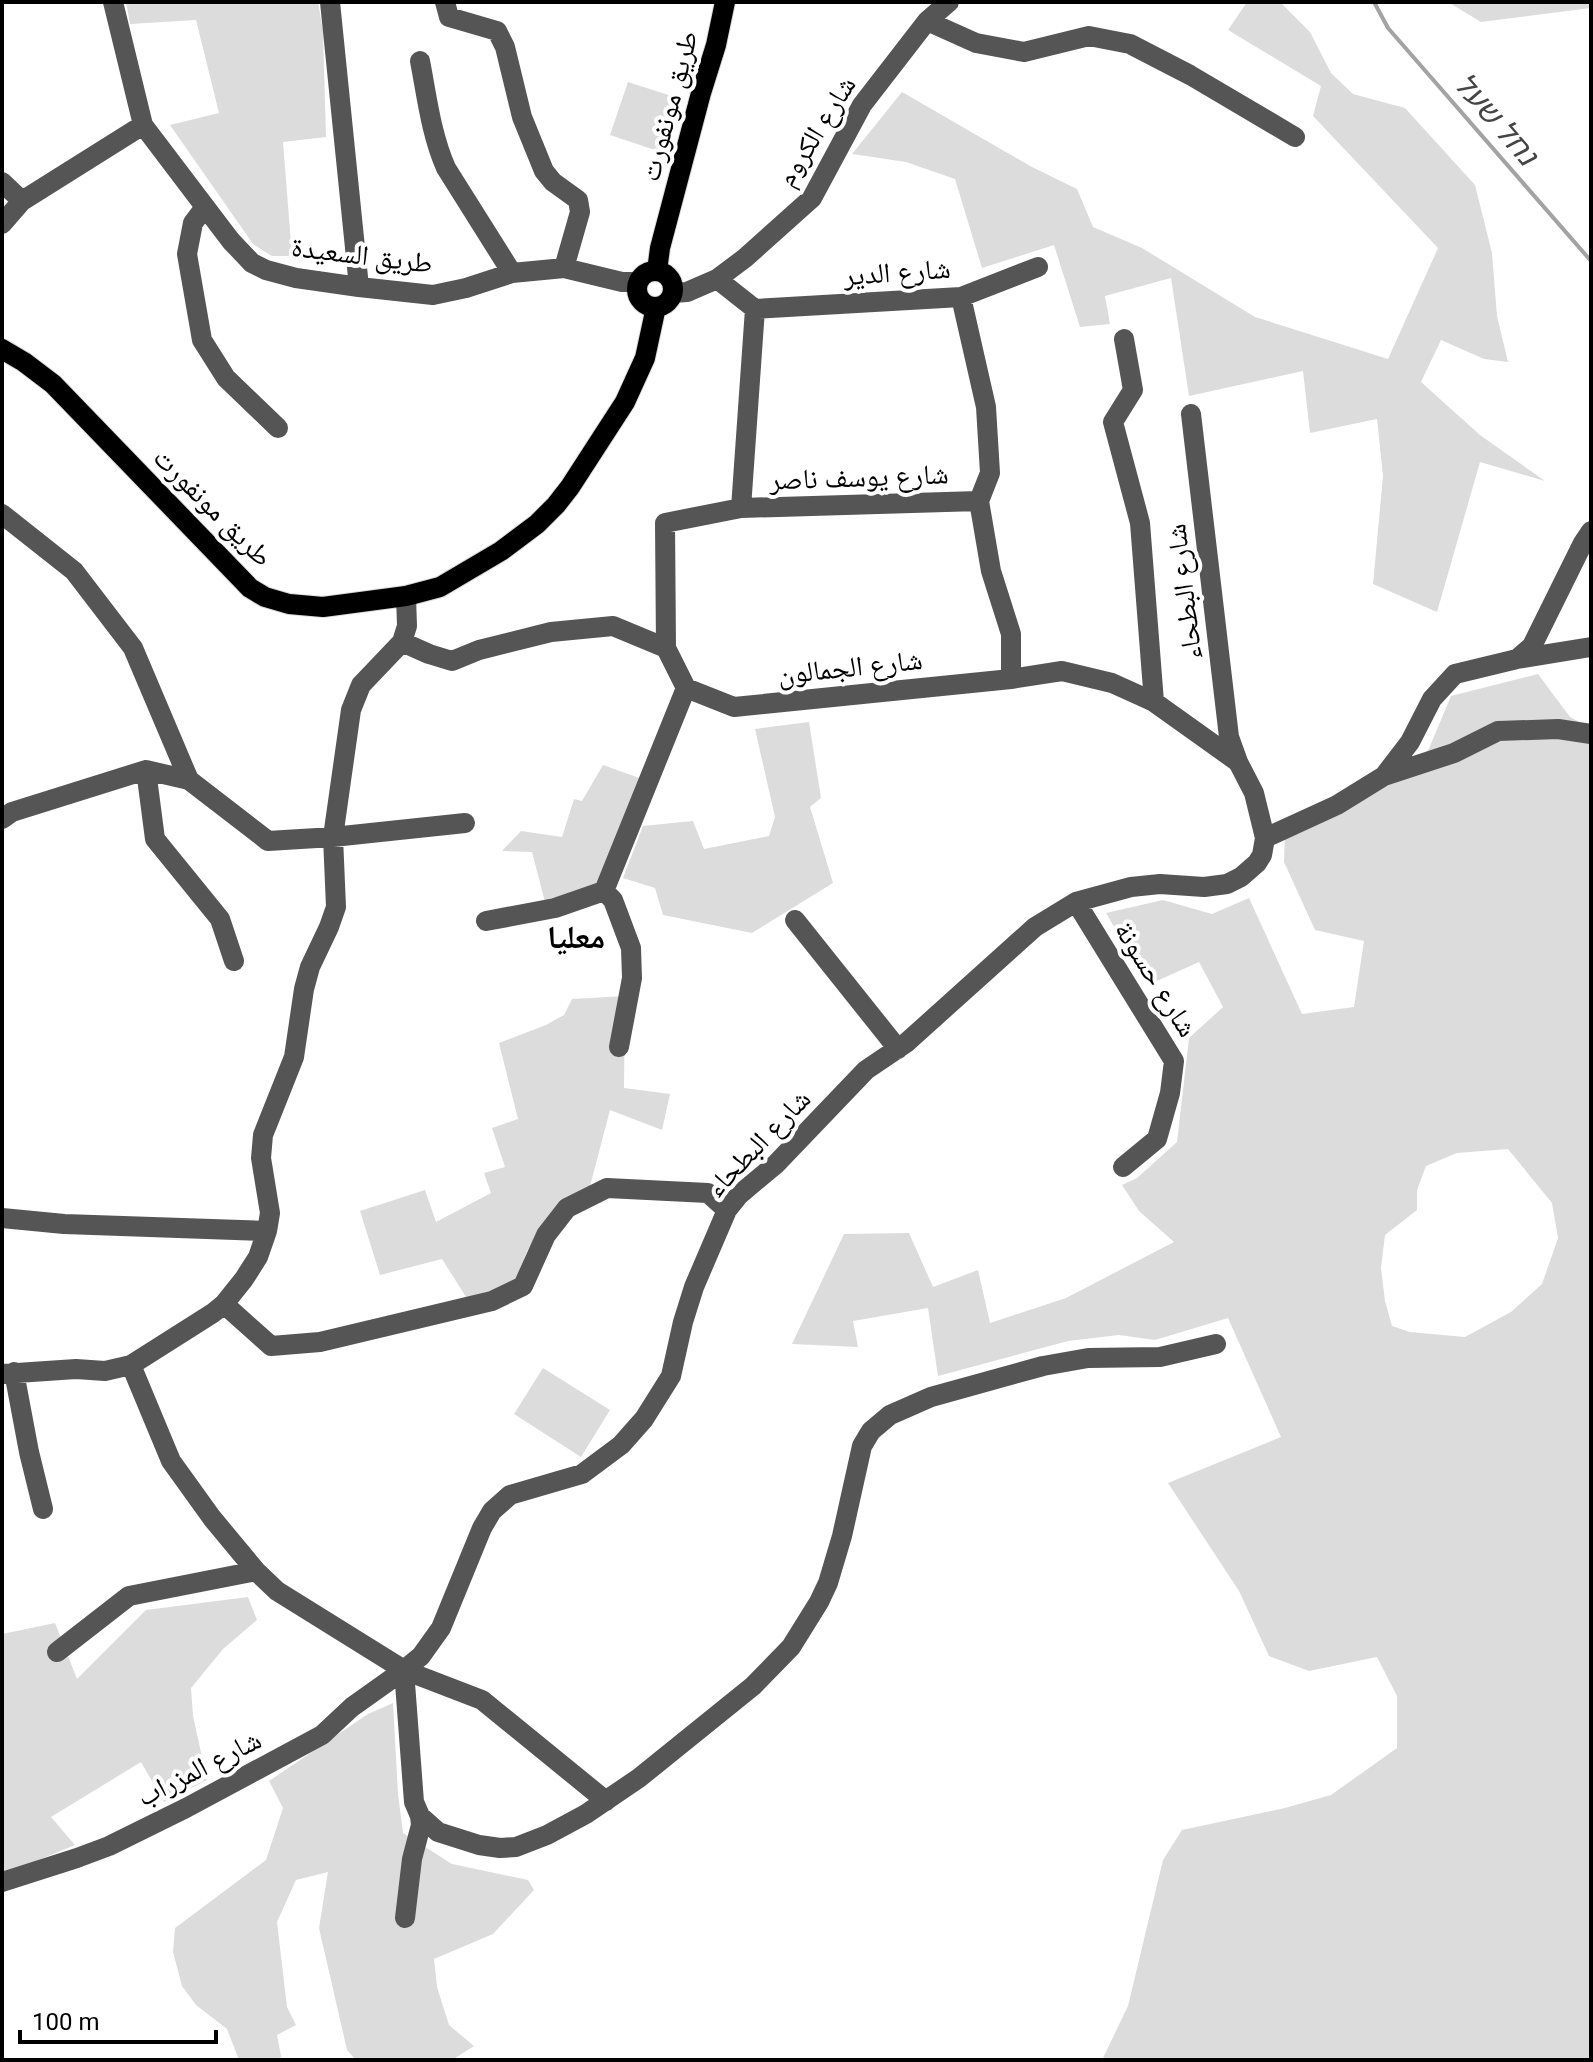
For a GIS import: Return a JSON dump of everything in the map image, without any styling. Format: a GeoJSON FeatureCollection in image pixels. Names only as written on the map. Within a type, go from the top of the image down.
{"type":"FeatureCollection","features":[{"type":"Feature","properties":{"kind":"main road","name":"طريق مونفورت"},"geometry":{"type":"LineString","coordinates":[[657,271],[660,248],[725,2]]}},
{"type":"Feature","properties":{"kind":"main road"},"geometry":{"type":"LineString","coordinates":[[657,271],[668,276],[673,293],[667,303],[656,307],[640,300],[637,288],[646,273],[657,271]]}},
{"type":"Feature","properties":{"kind":"main road","name":"طريق مونفورت"},"geometry":{"type":"LineString","coordinates":[[2,349],[53,384],[250,588],[265,597],[289,604],[323,607],[406,596],[440,587],[501,551],[537,524],[570,487],[625,402],[645,358],[656,307]]}},
{"type":"Feature","properties":{"kind":"street","name":"طريق السعيدة"},"geometry":{"type":"LineString","coordinates":[[113,2],[143,125],[231,241],[252,263],[296,278],[433,295],[512,273],[564,268],[622,282],[638,282]]}},
{"type":"Feature","properties":{"kind":"street"},"geometry":{"type":"LineString","coordinates":[[330,2],[359,287]]}},
{"type":"Feature","properties":{"kind":"street"},"geometry":{"type":"LineString","coordinates":[[445,2],[449,17],[497,31],[505,47],[522,117],[544,171],[553,182],[578,200],[580,212],[564,268]]}},
{"type":"Feature","properties":{"kind":"street","name":"شارع الكروم"},"geometry":{"type":"LineString","coordinates":[[673,293],[687,292],[717,279],[812,198],[862,105],[927,21],[949,2]]}},
{"type":"Feature","properties":{"kind":"street"},"geometry":{"type":"LineString","coordinates":[[927,21],[976,43],[1024,52],[1089,36],[1130,44],[1190,75],[1295,137]]}},
{"type":"Feature","properties":{"kind":"street"},"geometry":{"type":"LineString","coordinates":[[420,61],[439,152],[512,273]]}},
{"type":"Feature","properties":{"kind":"street"},"geometry":{"type":"LineString","coordinates":[[2,224],[22,201],[143,125]]}},
{"type":"Feature","properties":{"kind":"street"},"geometry":{"type":"LineString","coordinates":[[2,182],[22,201]]}},
{"type":"Feature","properties":{"kind":"street"},"geometry":{"type":"LineString","coordinates":[[205,207],[193,223],[187,254],[202,340],[226,378],[278,428]]}},
{"type":"Feature","properties":{"kind":"street","name":"شارع الدير"},"geometry":{"type":"LineString","coordinates":[[755,309],[961,297],[1038,267]]}},
{"type":"Feature","properties":{"kind":"street"},"geometry":{"type":"LineString","coordinates":[[717,279],[755,309],[741,508]]}},
{"type":"Feature","properties":{"kind":"street","name":"شارع يوسف ناصر"},"geometry":{"type":"LineString","coordinates":[[961,297],[986,407],[990,473],[979,501],[991,571],[1011,634],[1011,679]]}},
{"type":"Feature","properties":{"kind":"street"},"geometry":{"type":"LineString","coordinates":[[1124,339],[1133,390],[1113,422],[1140,523],[1154,702]]}},
{"type":"Feature","properties":{"kind":"street","name":"شارع البطحاء"},"geometry":{"type":"LineString","coordinates":[[1191,414],[1229,737],[1238,762]]}},
{"type":"Feature","properties":{"kind":"street","name":"شارع يوسف ناصر"},"geometry":{"type":"LineString","coordinates":[[666,648],[665,523],[741,508],[979,501]]}},
{"type":"Feature","properties":{"kind":"street"},"geometry":{"type":"LineString","coordinates":[[2,514],[74,571],[133,648],[189,780]]}},
{"type":"Feature","properties":{"kind":"street"},"geometry":{"type":"LineString","coordinates":[[1517,659],[1532,646],[1591,531]]}},
{"type":"Feature","properties":{"kind":"street"},"geometry":{"type":"LineString","coordinates":[[43,1509],[8,1373],[76,1369],[105,1371],[131,1365],[224,1304],[258,1257],[270,1213],[261,1158],[263,1135],[294,1057],[310,967],[336,907],[333,837],[351,710],[361,685],[402,642],[407,626],[406,596]]}},
{"type":"Feature","properties":{"kind":"street"},"geometry":{"type":"LineString","coordinates":[[402,642],[452,661],[479,650],[551,632],[613,626],[666,648],[686,688],[604,891],[555,908],[486,921]]}},
{"type":"Feature","properties":{"kind":"street"},"geometry":{"type":"LineString","coordinates":[[1384,776],[1410,742],[1432,699],[1455,674],[1517,659],[1591,647]]}},
{"type":"Feature","properties":{"kind":"street","name":"شارع الجمالون"},"geometry":{"type":"LineString","coordinates":[[686,688],[734,707],[1062,671],[1112,683],[1154,702],[1238,762],[1254,793],[1265,838]]}},
{"type":"Feature","properties":{"kind":"street"},"geometry":{"type":"LineString","coordinates":[[1265,838],[1337,805],[1384,776],[1454,753],[1498,731],[1558,729],[1591,734]]}},
{"type":"Feature","properties":{"kind":"street"},"geometry":{"type":"LineString","coordinates":[[146,770],[155,839],[220,919],[234,961]]}},
{"type":"Feature","properties":{"kind":"street"},"geometry":{"type":"LineString","coordinates":[[2,819],[12,812],[146,770],[189,780],[268,841],[465,823]]}},
{"type":"Feature","properties":{"kind":"street","name":"شارع البطحاء"},"geometry":{"type":"LineString","coordinates":[[404,1670],[421,1656],[441,1628],[492,1511],[510,1495],[582,1474],[621,1445],[644,1419],[671,1376],[694,1287],[727,1210],[866,1070],[898,1049],[1035,927],[1076,902],[1131,887],[1227,884],[1257,863],[1265,838]]}},
{"type":"Feature","properties":{"kind":"street"},"geometry":{"type":"LineString","coordinates":[[604,891],[613,900],[631,948],[632,978],[619,1047]]}},
{"type":"Feature","properties":{"kind":"street","name":"شارع حسونة"},"geometry":{"type":"LineString","coordinates":[[1076,902],[1174,1061],[1170,1093],[1157,1139],[1123,1167]]}},
{"type":"Feature","properties":{"kind":"street"},"geometry":{"type":"LineString","coordinates":[[795,920],[898,1049]]}},
{"type":"Feature","properties":{"kind":"street"},"geometry":{"type":"LineString","coordinates":[[224,1304],[271,1346],[320,1342],[492,1301],[523,1286],[546,1235],[567,1208],[607,1188],[708,1193],[727,1210]]}},
{"type":"Feature","properties":{"kind":"street"},"geometry":{"type":"LineString","coordinates":[[2,1218],[64,1224],[267,1231]]}},
{"type":"Feature","properties":{"kind":"street"},"geometry":{"type":"LineString","coordinates":[[420,1816],[438,1832],[479,1845],[516,1847],[547,1835],[586,1814],[639,1778],[753,1686],[791,1647],[819,1602],[842,1536],[862,1446],[871,1431],[890,1415],[931,1397],[1043,1366],[1088,1358],[1160,1357],[1216,1344]]}},
{"type":"Feature","properties":{"kind":"street"},"geometry":{"type":"LineString","coordinates":[[131,1365],[171,1461],[212,1518],[277,1591],[404,1670],[482,1700],[606,1801]]}},
{"type":"Feature","properties":{"kind":"street"},"geometry":{"type":"LineString","coordinates":[[57,1652],[129,1596],[256,1571]]}},
{"type":"Feature","properties":{"kind":"street"},"geometry":{"type":"LineString","coordinates":[[404,1670],[414,1802],[421,1825],[412,1859],[405,1918]]}},
{"type":"Feature","properties":{"kind":"street","name":"شارع المزراب"},"geometry":{"type":"LineString","coordinates":[[2,1882],[109,1846],[199,1801],[322,1735],[352,1707],[404,1670]]}},
{"type":"Feature","properties":{"kind":"shaded area"},"geometry":{"type":"Polygon","coordinates":[[[126,2],[318,2],[323,31],[326,137],[283,142],[292,256],[272,256],[253,244],[170,125],[219,113],[196,20],[130,24],[126,2]]]}},
{"type":"Feature","properties":{"kind":"shaded area"},"geometry":{"type":"Polygon","coordinates":[[[1247,2],[1280,2],[1310,32],[1331,73],[1353,94],[1405,108],[1475,185],[1492,253],[1497,316],[1508,362],[1484,359],[1441,340],[1421,382],[1480,435],[1545,481],[1480,462],[1437,612],[1373,584],[1383,476],[1377,419],[1310,433],[1303,371],[1189,396],[1171,278],[1105,296],[1110,324],[1080,327],[1054,245],[982,268],[955,179],[906,162],[852,154],[902,92],[1032,167],[1077,189],[1093,227],[1142,248],[1255,317],[1388,359],[1438,248],[1313,116],[1321,86],[1228,30],[1247,2]]]}},
{"type":"Feature","properties":{"kind":"shaded area"},"geometry":{"type":"Polygon","coordinates":[[[1448,2],[1591,2],[1591,8],[1481,22],[1448,2]]]}},
{"type":"Feature","properties":{"kind":"shaded area"},"geometry":{"type":"Polygon","coordinates":[[[628,82],[684,100],[667,154],[610,135],[628,82]]]}},
{"type":"Feature","properties":{"kind":"shaded area"},"geometry":{"type":"Polygon","coordinates":[[[1538,674],[1570,717],[1591,728],[1591,2060],[1102,2060],[1128,2006],[1163,1860],[1182,1830],[1331,1795],[1397,1748],[1397,1696],[1377,1657],[1309,1671],[1269,1656],[1239,1591],[1168,1483],[1281,1437],[1228,1318],[1155,1340],[1119,1335],[1068,1341],[938,1376],[928,1308],[853,1321],[858,1347],[792,1344],[844,1234],[909,1233],[933,1287],[978,1270],[990,1323],[1066,1298],[1174,1242],[1139,1211],[1122,1185],[1137,1178],[1177,1142],[1189,1038],[1223,1007],[1199,962],[1148,985],[1106,913],[1163,900],[1212,914],[1249,898],[1302,1014],[1354,1007],[1364,941],[1315,930],[1284,862],[1285,831],[1425,758],[1451,696],[1538,674]],[[1508,1149],[1457,1153],[1426,1166],[1417,1190],[1417,1210],[1385,1235],[1381,1268],[1392,1326],[1410,1332],[1465,1337],[1511,1312],[1542,1284],[1558,1238],[1552,1203],[1508,1149]]]}},
{"type":"Feature","properties":{"kind":"shaded area"},"geometry":{"type":"Polygon","coordinates":[[[809,722],[821,798],[810,807],[833,883],[752,933],[663,915],[655,888],[623,878],[643,826],[693,821],[704,849],[769,836],[775,817],[755,729],[809,722]]]}},
{"type":"Feature","properties":{"kind":"shaded area"},"geometry":{"type":"Polygon","coordinates":[[[603,765],[645,780],[601,885],[545,902],[532,852],[502,851],[521,831],[562,837],[574,799],[582,801],[603,765]]]}},
{"type":"Feature","properties":{"kind":"shaded area"},"geometry":{"type":"Polygon","coordinates":[[[625,996],[624,1088],[670,1094],[662,1130],[610,1110],[589,1190],[548,1220],[527,1251],[516,1279],[499,1290],[468,1300],[442,1259],[380,1275],[360,1211],[425,1190],[436,1222],[491,1193],[484,1173],[505,1167],[492,1128],[518,1119],[499,1043],[564,1015],[572,999],[625,996]]]}},
{"type":"Feature","properties":{"kind":"shaded area"},"geometry":{"type":"Polygon","coordinates":[[[543,1368],[610,1410],[581,1457],[514,1414],[543,1368]]]}},
{"type":"Feature","properties":{"kind":"shaded area"},"geometry":{"type":"Polygon","coordinates":[[[248,1597],[257,1620],[223,1649],[191,1688],[193,1716],[207,1780],[164,1802],[141,1762],[51,1817],[75,1845],[2,1875],[2,1634],[55,1623],[77,1679],[146,1610],[248,1597]]]}},
{"type":"Feature","properties":{"kind":"shaded area"},"geometry":{"type":"Polygon","coordinates":[[[393,1703],[403,1833],[452,1864],[528,1880],[534,1890],[493,1934],[434,1959],[437,1987],[449,2025],[474,2046],[452,2060],[356,2060],[347,2050],[319,1928],[328,1872],[296,1880],[277,1922],[287,2007],[296,2025],[277,2035],[280,2060],[239,2060],[227,2029],[196,2005],[182,1986],[173,1952],[175,1928],[266,1860],[283,1808],[269,1781],[368,1714],[393,1703]]]}},
{"type":"Feature","properties":{"kind":"waterway","name":"נחל שעל"},"geometry":{"type":"LineString","coordinates":[[1374,2],[1388,28],[1591,261]]}},
{"type":"Feature","properties":{"kind":"district","name":"معليا"},"geometry":{"type":"Point","coordinates":[576,937]}}]}
